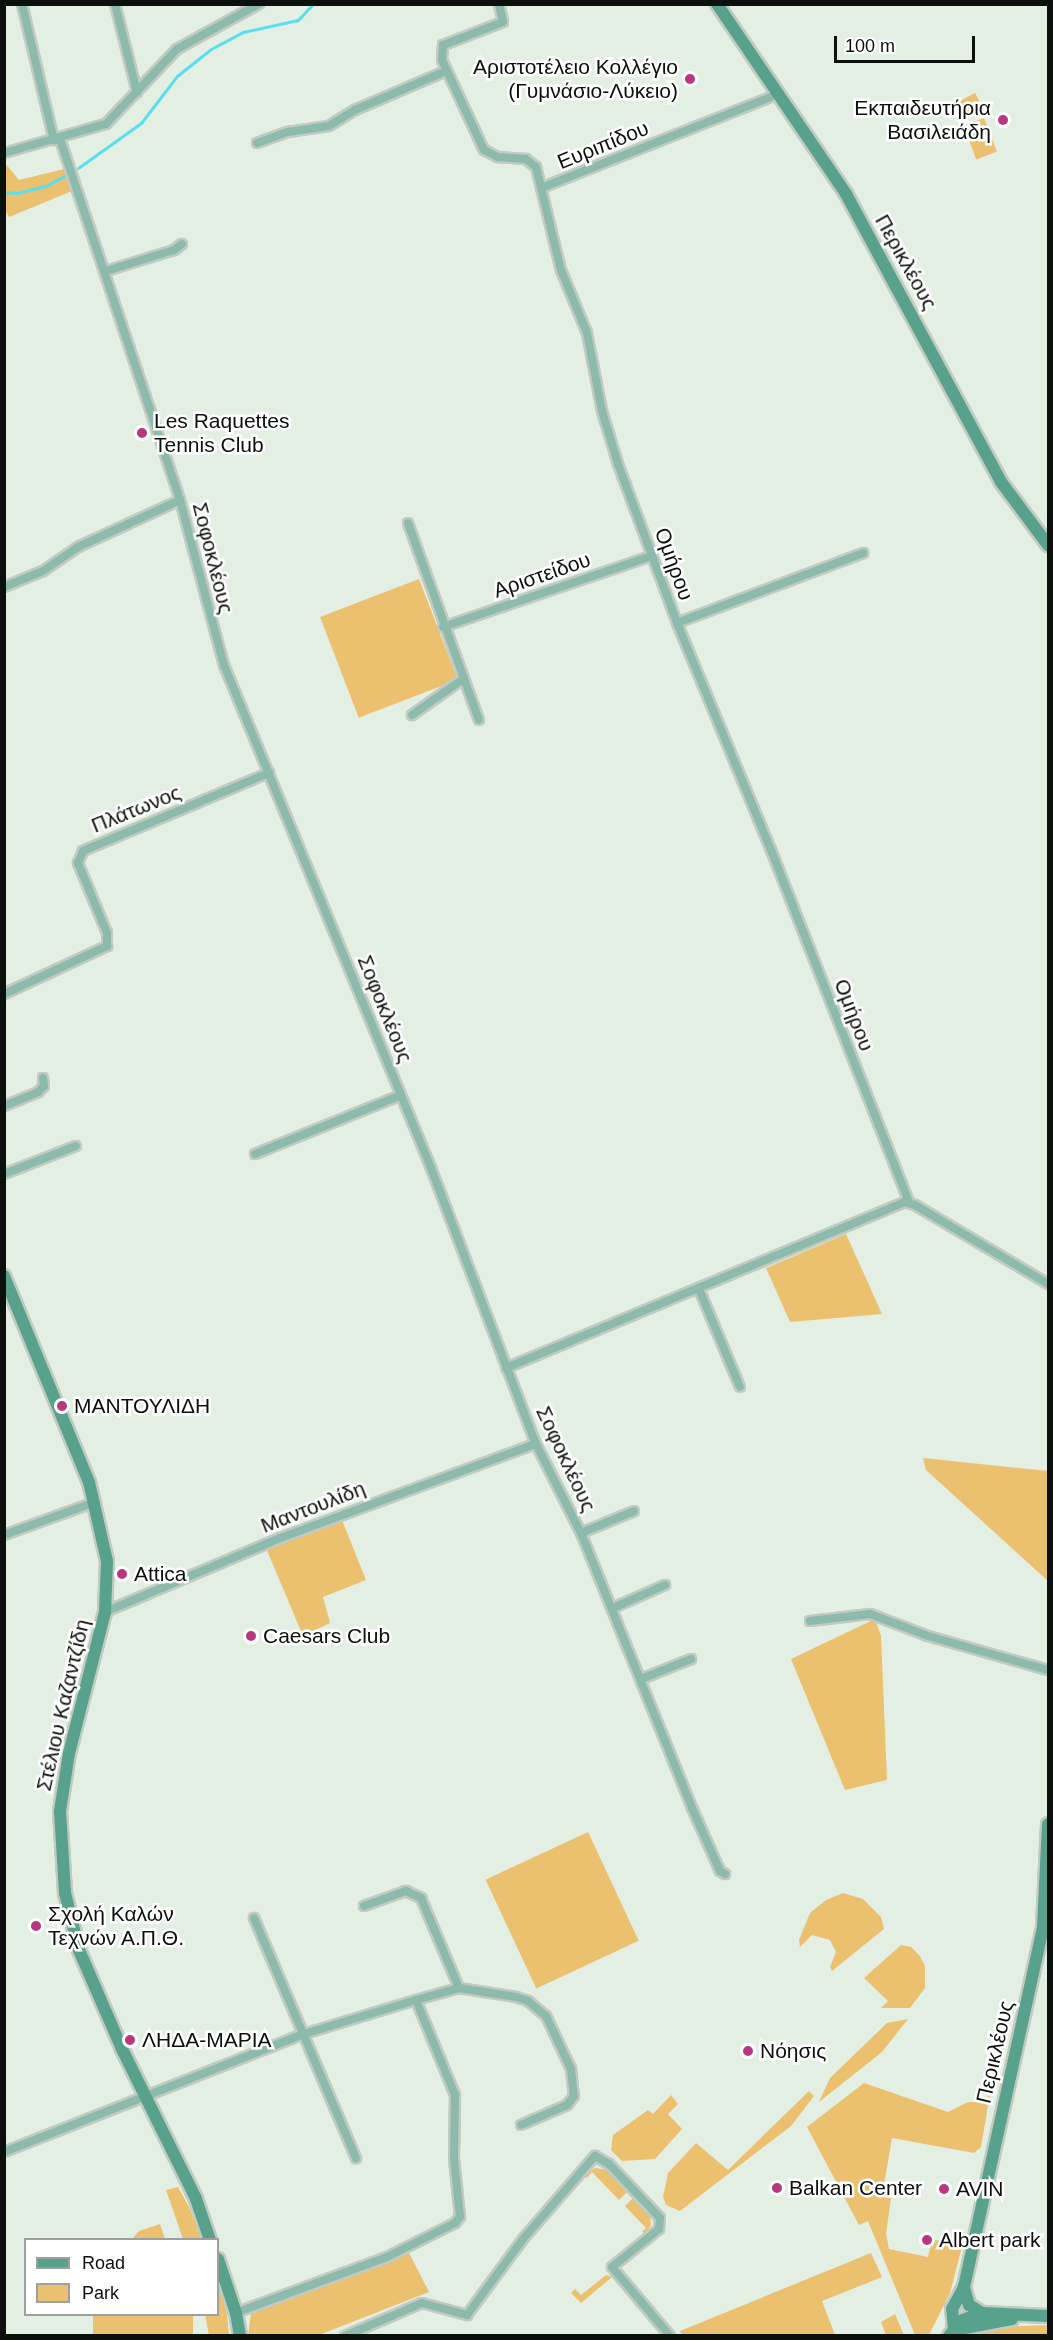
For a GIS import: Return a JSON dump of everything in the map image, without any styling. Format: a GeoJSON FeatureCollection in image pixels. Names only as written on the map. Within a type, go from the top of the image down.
{"type":"FeatureCollection","features":[{"type":"Feature","properties":{"kind":"street","name":"Σοφοκλέους"},"geometry":{"type":"LineString","coordinates":[[22,4],[57,140],[106,271],[180,500],[218,650],[400,1095],[536,1444],[581,1533],[708,1845],[725,1874]]}},
{"type":"Feature","properties":{"kind":"street"},"geometry":{"type":"LineString","coordinates":[[115,4],[137,92]]}},
{"type":"Feature","properties":{"kind":"street"},"geometry":{"type":"LineString","coordinates":[[4,153],[57,140],[106,124],[182,45],[259,4]]}},
{"type":"Feature","properties":{"kind":"street","name":"Ομήρου"},"geometry":{"type":"LineString","coordinates":[[499,4],[503,22],[441,46],[440,54],[484,150],[498,158],[530,160],[536,167],[561,270],[587,333],[606,428],[676,623],[771,849],[909,1202]]}},
{"type":"Feature","properties":{"kind":"street","name":"Περικλέους"},"geometry":{"type":"LineString","coordinates":[[717,4],[853,207],[1001,483],[1048,545]]}},
{"type":"Feature","properties":{"kind":"street"},"geometry":{"type":"LineString","coordinates":[[257,143],[288,132],[329,126],[358,109],[446,71]]}},
{"type":"Feature","properties":{"kind":"street","name":"Ευριπίδου"},"geometry":{"type":"LineString","coordinates":[[541,188],[778,94]]}},
{"type":"Feature","properties":{"kind":"street"},"geometry":{"type":"LineString","coordinates":[[106,271],[174,250],[182,244]]}},
{"type":"Feature","properties":{"kind":"street"},"geometry":{"type":"LineString","coordinates":[[4,587],[43,571],[78,547],[180,500]]}},
{"type":"Feature","properties":{"kind":"street"},"geometry":{"type":"LineString","coordinates":[[408,523],[443,627],[478,720]]}},
{"type":"Feature","properties":{"kind":"street"},"geometry":{"type":"LineString","coordinates":[[676,623],[863,554]]}},
{"type":"Feature","properties":{"kind":"street","name":"Αριστείδου"},"geometry":{"type":"LineString","coordinates":[[443,627],[652,556]]}},
{"type":"Feature","properties":{"kind":"street"},"geometry":{"type":"LineString","coordinates":[[412,715],[463,679]]}},
{"type":"Feature","properties":{"kind":"street","name":"Πλάτωνος"},"geometry":{"type":"LineString","coordinates":[[4,994],[107,946],[107,933],[78,863],[83,851],[269,773]]}},
{"type":"Feature","properties":{"kind":"street"},"geometry":{"type":"LineString","coordinates":[[4,1106],[38,1092],[44,1086],[43,1078]]}},
{"type":"Feature","properties":{"kind":"street"},"geometry":{"type":"LineString","coordinates":[[255,1154],[400,1095]]}},
{"type":"Feature","properties":{"kind":"street"},"geometry":{"type":"LineString","coordinates":[[4,1174],[76,1146]]}},
{"type":"Feature","properties":{"kind":"street"},"geometry":{"type":"LineString","coordinates":[[506,1368],[909,1202],[1048,1284]]}},
{"type":"Feature","properties":{"kind":"street","name":"Στέλιου Καζαντζίδη"},"geometry":{"type":"LineString","coordinates":[[4,1276],[95,1502],[107,1561],[105,1612],[63,1779],[60,1811],[64,1893],[79,1950],[145,2097],[195,2199],[209,2238]]}},
{"type":"Feature","properties":{"kind":"street"},"geometry":{"type":"LineString","coordinates":[[699,1288],[740,1387]]}},
{"type":"Feature","properties":{"kind":"street","name":"Μαντουλίδη"},"geometry":{"type":"LineString","coordinates":[[105,1612],[280,1538],[536,1444]]}},
{"type":"Feature","properties":{"kind":"street"},"geometry":{"type":"LineString","coordinates":[[4,1535],[95,1502]]}},
{"type":"Feature","properties":{"kind":"street"},"geometry":{"type":"LineString","coordinates":[[581,1533],[634,1511]]}},
{"type":"Feature","properties":{"kind":"street"},"geometry":{"type":"LineString","coordinates":[[613,1608],[665,1585]]}},
{"type":"Feature","properties":{"kind":"street"},"geometry":{"type":"LineString","coordinates":[[810,1621],[870,1614],[928,1636],[1048,1670]]}},
{"type":"Feature","properties":{"kind":"street"},"geometry":{"type":"LineString","coordinates":[[641,1679],[691,1659]]}},
{"type":"Feature","properties":{"kind":"street","name":"Περικλέους"},"geometry":{"type":"LineString","coordinates":[[952,2333],[964,2291],[1046,1927],[1048,1824]]}},
{"type":"Feature","properties":{"kind":"street"},"geometry":{"type":"LineString","coordinates":[[364,1906],[406,1891],[421,1898],[459,1988]]}},
{"type":"Feature","properties":{"kind":"street"},"geometry":{"type":"LineString","coordinates":[[254,1918],[356,2158]]}},
{"type":"Feature","properties":{"kind":"street"},"geometry":{"type":"LineString","coordinates":[[4,2152],[304,2034],[459,1988],[528,2001],[553,2027],[571,2069],[574,2096],[567,2105],[521,2125]]}},
{"type":"Feature","properties":{"kind":"street"},"geometry":{"type":"LineString","coordinates":[[236,2313],[387,2257],[455,2223],[460,2217],[454,2159],[455,2095],[416,2000]]}},
{"type":"Feature","properties":{"kind":"street"},"geometry":{"type":"LineString","coordinates":[[345,2336],[422,2303],[467,2315],[523,2239],[596,2156],[609,2164],[660,2218],[659,2229],[612,2267],[670,2336]]}},
{"type":"Feature","properties":{"kind":"street"},"geometry":{"type":"LineString","coordinates":[[219,2262],[236,2313],[240,2336]]}},
{"type":"Feature","properties":{"kind":"street"},"geometry":{"type":"LineString","coordinates":[[964,2291],[972,2308],[982,2313],[1048,2316]]}},
{"type":"Feature","properties":{"kind":"street"},"geometry":{"type":"LineString","coordinates":[[952,2333],[963,2320],[982,2313]]}},
{"type":"Feature","properties":{"kind":"street"},"geometry":{"type":"LineString","coordinates":[[952,2333],[1022,2316]]}},
{"type":"Feature","properties":{"kind":"green space"},"geometry":{"type":"Polygon","coordinates":[[[975,93],[983,108],[961,120],[953,105],[975,93]]]}},
{"type":"Feature","properties":{"kind":"green space"},"geometry":{"type":"Polygon","coordinates":[[[984,118],[997,152],[976,159],[963,126],[984,118]]]}},
{"type":"Feature","properties":{"kind":"green space"},"geometry":{"type":"Polygon","coordinates":[[[5,163],[19,180],[64,169],[72,191],[9,217],[5,210],[5,163]]]}},
{"type":"Feature","properties":{"kind":"green space"},"geometry":{"type":"Polygon","coordinates":[[[419,579],[458,680],[359,718],[320,617],[419,579]]]}},
{"type":"Feature","properties":{"kind":"green space"},"geometry":{"type":"Polygon","coordinates":[[[846,1234],[882,1314],[790,1322],[766,1268],[846,1234]]]}},
{"type":"Feature","properties":{"kind":"green space"},"geometry":{"type":"Polygon","coordinates":[[[923,1458],[1048,1471],[1048,1581],[926,1470],[923,1458]]]}},
{"type":"Feature","properties":{"kind":"green space"},"geometry":{"type":"Polygon","coordinates":[[[342,1520],[366,1580],[323,1597],[330,1623],[303,1636],[266,1548],[342,1520]]]}},
{"type":"Feature","properties":{"kind":"green space"},"geometry":{"type":"Polygon","coordinates":[[[875,1619],[881,1636],[887,1780],[845,1790],[791,1659],[875,1619]]]}},
{"type":"Feature","properties":{"kind":"green space"},"geometry":{"type":"Polygon","coordinates":[[[588,1832],[639,1941],[536,1989],[486,1880],[588,1832]]]}},
{"type":"Feature","properties":{"kind":"green space"},"geometry":{"type":"Polygon","coordinates":[[[843,1893],[863,1899],[881,1917],[884,1929],[832,1971],[830,1967],[836,1952],[830,1940],[812,1935],[800,1947],[799,1940],[810,1913],[826,1900],[843,1893]]]}},
{"type":"Feature","properties":{"kind":"green space"},"geometry":{"type":"Polygon","coordinates":[[[901,1945],[911,1947],[920,1956],[925,1966],[925,1988],[910,2008],[881,2008],[888,2001],[864,1978],[901,1945]]]}},
{"type":"Feature","properties":{"kind":"green space"},"geometry":{"type":"Polygon","coordinates":[[[908,2019],[882,2052],[819,2102],[830,2078],[887,2023],[908,2019]]]}},
{"type":"Feature","properties":{"kind":"green space"},"geometry":{"type":"Polygon","coordinates":[[[864,2083],[948,2112],[968,2102],[984,2102],[990,2094],[981,2147],[974,2153],[892,2138],[882,2196],[891,2198],[886,2234],[889,2249],[928,2257],[932,2239],[962,2247],[950,2293],[929,2335],[915,2335],[868,2221],[859,2225],[807,2127],[864,2083]]]}},
{"type":"Feature","properties":{"kind":"green space"},"geometry":{"type":"Polygon","coordinates":[[[809,2091],[814,2096],[791,2126],[680,2211],[666,2205],[663,2197],[668,2173],[696,2143],[728,2170],[809,2091]]]}},
{"type":"Feature","properties":{"kind":"green space"},"geometry":{"type":"Polygon","coordinates":[[[671,2095],[678,2104],[668,2114],[682,2129],[655,2159],[622,2161],[611,2150],[613,2135],[648,2110],[653,2114],[671,2095]]]}},
{"type":"Feature","properties":{"kind":"green space"},"geometry":{"type":"Polygon","coordinates":[[[595,2168],[607,2170],[629,2190],[619,2200],[592,2172],[587,2178],[584,2175],[595,2168]]]}},
{"type":"Feature","properties":{"kind":"green space"},"geometry":{"type":"Polygon","coordinates":[[[178,2187],[202,2238],[183,2238],[166,2190],[178,2187]]]}},
{"type":"Feature","properties":{"kind":"green space"},"geometry":{"type":"Polygon","coordinates":[[[635,2196],[650,2214],[651,2225],[645,2235],[642,2231],[646,2228],[625,2206],[635,2196]]]}},
{"type":"Feature","properties":{"kind":"green space"},"geometry":{"type":"Polygon","coordinates":[[[160,2224],[165,2238],[133,2238],[139,2231],[160,2224]]]}},
{"type":"Feature","properties":{"kind":"green space"},"geometry":{"type":"Polygon","coordinates":[[[408,2251],[429,2292],[319,2335],[248,2336],[251,2314],[408,2251]]]}},
{"type":"Feature","properties":{"kind":"green space"},"geometry":{"type":"Polygon","coordinates":[[[871,2253],[882,2277],[822,2301],[835,2335],[682,2335],[680,2331],[871,2253]]]}},
{"type":"Feature","properties":{"kind":"green space"},"geometry":{"type":"Polygon","coordinates":[[[606,2275],[612,2277],[581,2303],[571,2293],[575,2289],[581,2295],[606,2275]]]}},
{"type":"Feature","properties":{"kind":"green space"},"geometry":{"type":"Polygon","coordinates":[[[219,2284],[227,2314],[229,2335],[209,2335],[205,2316],[219,2316],[219,2284]]]}},
{"type":"Feature","properties":{"kind":"green space"},"geometry":{"type":"Polygon","coordinates":[[[895,2314],[904,2335],[886,2335],[881,2322],[895,2314]]]}},
{"type":"Feature","properties":{"kind":"green space"},"geometry":{"type":"Polygon","coordinates":[[[93,2316],[193,2316],[193,2336],[93,2336],[93,2316]]]}},
{"type":"Feature","properties":{"kind":"green space"},"geometry":{"type":"Polygon","coordinates":[[[1048,2325],[1048,2335],[974,2336],[1000,2327],[1048,2325]]]}},
{"type":"Feature","properties":{"kind":"waterway"},"geometry":{"type":"LineString","coordinates":[[78,168],[141,123],[177,76],[211,49],[243,32],[298,20],[313,4]]}},
{"type":"Feature","properties":{"kind":"waterway"},"geometry":{"type":"LineString","coordinates":[[4,192],[17,193],[46,186],[64,176]]}},
{"type":"Feature","properties":{"kind":"place","name":"Αριστοτέλειο Κολλέγιο (Γυμνάσιο-Λύκειο)"},"geometry":{"type":"Point","coordinates":[690,79]}},
{"type":"Feature","properties":{"kind":"place","name":"Εκπαιδευτήρια Βασιλειάδη"},"geometry":{"type":"Point","coordinates":[1003,120]}},
{"type":"Feature","properties":{"kind":"place","name":"Les Raquettes Tennis Club"},"geometry":{"type":"Point","coordinates":[142,433]}},
{"type":"Feature","properties":{"kind":"place","name":"ΜΑΝΤΟΥΛΙΔΗ"},"geometry":{"type":"Point","coordinates":[62,1406]}},
{"type":"Feature","properties":{"kind":"place","name":"Attica"},"geometry":{"type":"Point","coordinates":[122,1574]}},
{"type":"Feature","properties":{"kind":"place","name":"Caesars Club"},"geometry":{"type":"Point","coordinates":[251,1636]}},
{"type":"Feature","properties":{"kind":"place","name":"Σχολή Καλών Τεχνών Α.Π.Θ."},"geometry":{"type":"Point","coordinates":[36,1926]}},
{"type":"Feature","properties":{"kind":"place","name":"ΛΗΔΑ-ΜΑΡΙΑ"},"geometry":{"type":"Point","coordinates":[130,2040]}},
{"type":"Feature","properties":{"kind":"place","name":"Νόησις"},"geometry":{"type":"Point","coordinates":[748,2051]}},
{"type":"Feature","properties":{"kind":"place","name":"Balkan Center"},"geometry":{"type":"Point","coordinates":[777,2188]}},
{"type":"Feature","properties":{"kind":"place","name":"AVIN"},"geometry":{"type":"Point","coordinates":[944,2189]}},
{"type":"Feature","properties":{"kind":"place","name":"Albert park"},"geometry":{"type":"Point","coordinates":[927,2240]}}]}
